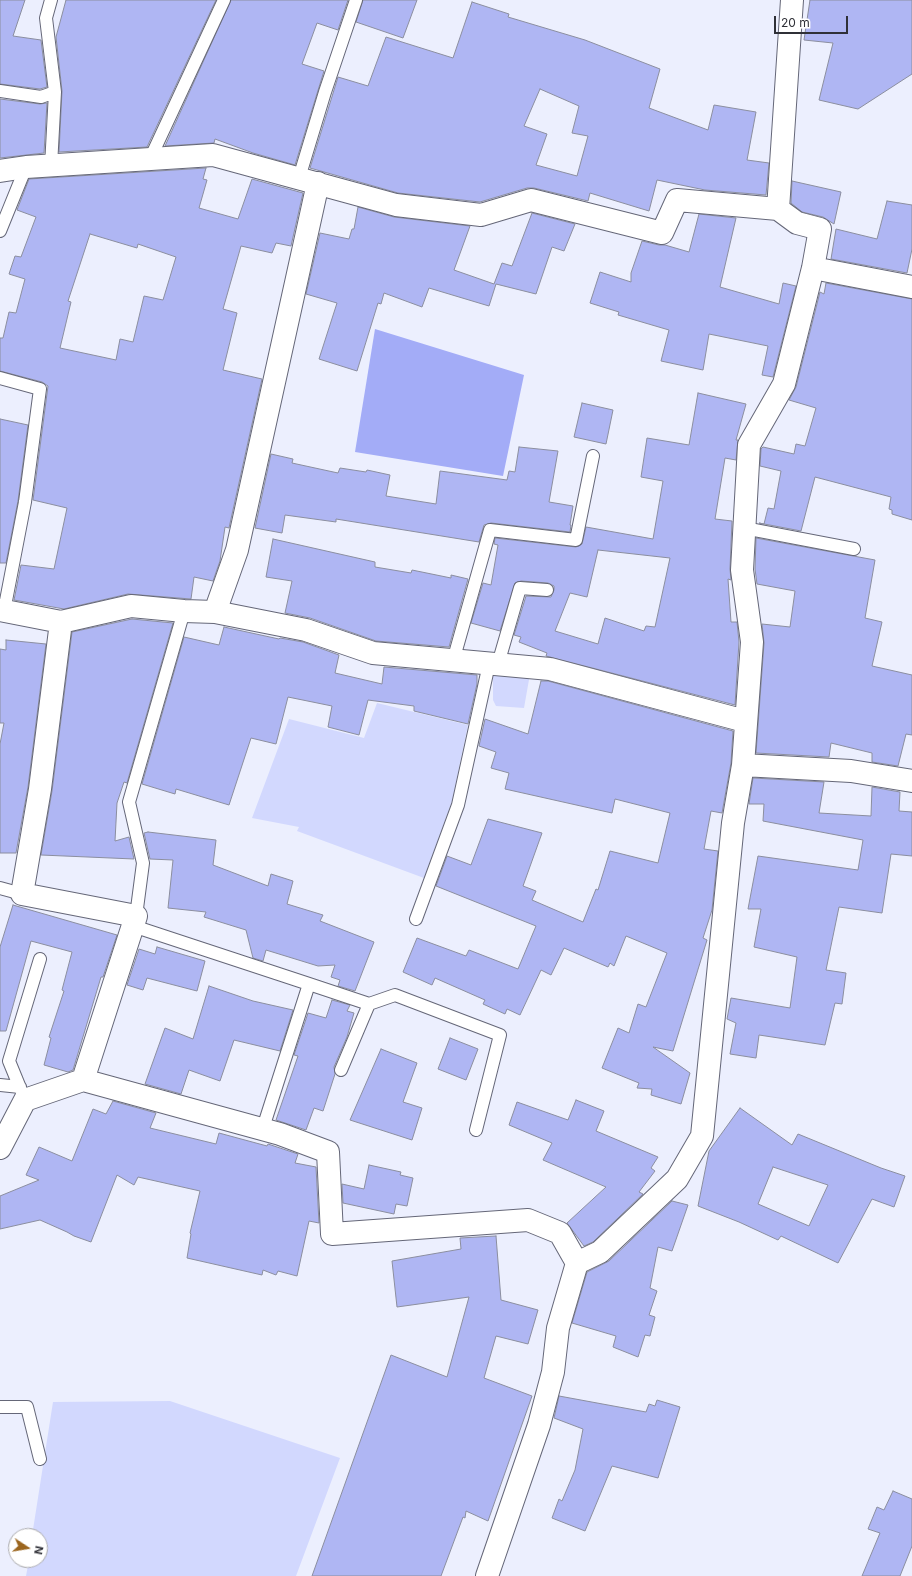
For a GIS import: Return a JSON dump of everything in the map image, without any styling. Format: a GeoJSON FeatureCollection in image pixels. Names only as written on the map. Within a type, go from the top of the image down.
{"type":"FeatureCollection","features":[{"type":"Feature","properties":{"kind":"street"},"geometry":{"type":"LineString","coordinates":[[778,209],[792,0]]}},
{"type":"Feature","properties":{"kind":"street"},"geometry":{"type":"LineString","coordinates":[[0,171],[26,167],[213,155],[396,205],[481,215],[531,200],[662,233],[677,200],[778,209],[797,223],[820,229],[813,268],[784,384],[749,445],[742,570],[752,642],[743,765],[734,823],[702,1136],[677,1178],[600,1252],[577,1263]]}},
{"type":"Feature","properties":{"kind":"street"},"geometry":{"type":"LineString","coordinates":[[215,612],[238,550],[308,181]]}},
{"type":"Feature","properties":{"kind":"street"},"geometry":{"type":"LineString","coordinates":[[813,268],[912,287]]}},
{"type":"Feature","properties":{"kind":"street"},"geometry":{"type":"LineString","coordinates":[[2,610],[61,622],[131,606],[184,611],[215,612],[306,630],[373,653],[550,669],[746,720]]}},
{"type":"Feature","properties":{"kind":"street"},"geometry":{"type":"LineString","coordinates":[[61,622],[40,789],[22,894],[134,921],[83,1080]]}},
{"type":"Feature","properties":{"kind":"street"},"geometry":{"type":"LineString","coordinates":[[743,765],[851,771],[912,781]]}},
{"type":"Feature","properties":{"kind":"street"},"geometry":{"type":"LineString","coordinates":[[0,1148],[22,1094],[83,1080],[262,1131],[280,1134],[328,1152],[332,1234],[528,1220],[560,1233],[577,1263],[558,1328],[553,1372],[539,1425],[487,1576]]}},
{"type":"Feature","properties":{"kind":"lane"},"geometry":{"type":"LineString","coordinates":[[50,166],[55,92],[46,18],[51,0]]}},
{"type":"Feature","properties":{"kind":"lane"},"geometry":{"type":"LineString","coordinates":[[150,159],[224,0]]}},
{"type":"Feature","properties":{"kind":"lane"},"geometry":{"type":"LineString","coordinates":[[308,181],[325,92],[356,0]]}},
{"type":"Feature","properties":{"kind":"lane"},"geometry":{"type":"LineString","coordinates":[[0,91],[41,97],[55,92]]}},
{"type":"Feature","properties":{"kind":"lane"},"geometry":{"type":"LineString","coordinates":[[0,231],[26,167]]}},
{"type":"Feature","properties":{"kind":"lane"},"geometry":{"type":"LineString","coordinates":[[0,378],[40,388],[25,502],[2,610]]}},
{"type":"Feature","properties":{"kind":"lane"},"geometry":{"type":"LineString","coordinates":[[453,660],[490,530],[576,540],[592,456]]}},
{"type":"Feature","properties":{"kind":"lane"},"geometry":{"type":"LineString","coordinates":[[744,528],[854,549]]}},
{"type":"Feature","properties":{"kind":"lane"},"geometry":{"type":"LineString","coordinates":[[416,919],[458,805],[493,664],[520,588],[547,590]]}},
{"type":"Feature","properties":{"kind":"lane"},"geometry":{"type":"LineString","coordinates":[[184,611],[129,802],[143,863],[134,921],[369,1004],[394,995],[500,1035],[476,1130]]}},
{"type":"Feature","properties":{"kind":"lane"},"geometry":{"type":"LineString","coordinates":[[0,888],[22,894]]}},
{"type":"Feature","properties":{"kind":"lane"},"geometry":{"type":"LineString","coordinates":[[22,1094],[9,1062],[40,960]]}},
{"type":"Feature","properties":{"kind":"lane"},"geometry":{"type":"LineString","coordinates":[[262,1131],[309,984]]}},
{"type":"Feature","properties":{"kind":"lane"},"geometry":{"type":"LineString","coordinates":[[341,1070],[369,1004]]}},
{"type":"Feature","properties":{"kind":"lane"},"geometry":{"type":"LineString","coordinates":[[0,1085],[22,1094]]}},
{"type":"Feature","properties":{"kind":"lane"},"geometry":{"type":"LineString","coordinates":[[0,1408],[27,1407],[40,1459]]}},
{"type":"Feature","properties":{"kind":"shaded area"},"geometry":{"type":"Polygon","coordinates":[[[375,329],[524,375],[503,476],[355,452],[375,329]]]}},
{"type":"Feature","properties":{"kind":"shaded area"},"geometry":{"type":"Polygon","coordinates":[[[493,670],[530,674],[524,708],[496,706],[493,700],[493,670]]]}},
{"type":"Feature","properties":{"kind":"shaded area"},"geometry":{"type":"Polygon","coordinates":[[[377,703],[468,725],[452,801],[424,878],[297,831],[299,827],[252,818],[289,719],[364,738],[377,703]]]}},
{"type":"Feature","properties":{"kind":"shaded area"},"geometry":{"type":"Polygon","coordinates":[[[170,1401],[340,1458],[296,1576],[26,1576],[28,1568],[48,1568],[48,1528],[33,1528],[53,1402],[170,1401]]]}},
{"type":"Feature","properties":{"kind":"building"},"geometry":{"type":"Polygon","coordinates":[[[0,0],[25,0],[13,36],[41,40],[47,87],[40,89],[0,84],[0,0]]]}},
{"type":"Feature","properties":{"kind":"building"},"geometry":{"type":"Polygon","coordinates":[[[66,0],[216,0],[147,147],[59,152],[62,91],[56,37],[66,0]]]}},
{"type":"Feature","properties":{"kind":"building"},"geometry":{"type":"Polygon","coordinates":[[[231,0],[348,0],[338,30],[317,23],[302,64],[324,71],[295,165],[253,153],[215,139],[214,143],[165,146],[231,0]]]}},
{"type":"Feature","properties":{"kind":"building"},"geometry":{"type":"Polygon","coordinates":[[[363,0],[417,0],[403,38],[356,22],[363,0]]]}},
{"type":"Feature","properties":{"kind":"building"},"geometry":{"type":"Polygon","coordinates":[[[810,0],[912,0],[912,74],[858,109],[819,100],[833,43],[804,40],[810,0]]]}},
{"type":"Feature","properties":{"kind":"building"},"geometry":{"type":"Polygon","coordinates":[[[472,2],[509,14],[508,17],[585,40],[660,69],[649,108],[708,130],[714,105],[756,112],[747,160],[769,163],[766,195],[705,190],[657,180],[649,211],[590,193],[588,201],[534,188],[527,188],[480,202],[398,193],[310,168],[338,77],[368,86],[386,37],[453,58],[472,2]],[[540,89],[524,126],[547,134],[536,165],[577,176],[588,136],[572,133],[579,106],[540,89]]]}},
{"type":"Feature","properties":{"kind":"building"},"geometry":{"type":"Polygon","coordinates":[[[0,99],[40,104],[47,103],[44,153],[0,158],[0,99]]]}},
{"type":"Feature","properties":{"kind":"building"},"geometry":{"type":"Polygon","coordinates":[[[206,168],[203,179],[207,180],[199,208],[238,219],[252,179],[303,193],[291,246],[276,243],[272,253],[241,246],[223,309],[237,313],[223,370],[262,379],[229,528],[225,527],[220,561],[213,581],[194,577],[191,599],[128,594],[64,609],[14,600],[21,565],[54,569],[67,508],[33,500],[48,386],[42,382],[0,371],[0,338],[3,338],[9,312],[16,313],[25,279],[9,274],[15,256],[21,257],[36,217],[17,210],[29,179],[206,168]],[[90,234],[68,301],[71,302],[60,348],[116,360],[120,339],[133,342],[144,296],[163,300],[176,257],[138,244],[137,248],[90,234]]]}},
{"type":"Feature","properties":{"kind":"building"},"geometry":{"type":"Polygon","coordinates":[[[792,181],[841,192],[834,224],[823,217],[802,212],[791,203],[792,181]]]}},
{"type":"Feature","properties":{"kind":"building"},"geometry":{"type":"Polygon","coordinates":[[[887,201],[912,205],[912,249],[907,273],[831,259],[836,229],[877,239],[887,201]]]}},
{"type":"Feature","properties":{"kind":"building"},"geometry":{"type":"Polygon","coordinates":[[[358,207],[394,217],[470,226],[454,270],[494,284],[502,263],[512,266],[532,213],[575,224],[564,251],[552,247],[536,294],[496,284],[489,306],[429,288],[422,307],[384,293],[381,304],[378,303],[357,371],[319,359],[337,303],[306,294],[320,233],[349,239],[352,229],[354,229],[358,207]]]}},
{"type":"Feature","properties":{"kind":"building"},"geometry":{"type":"Polygon","coordinates":[[[699,214],[736,218],[720,287],[779,304],[783,283],[796,286],[773,377],[762,375],[768,346],[709,334],[703,370],[661,361],[669,330],[618,315],[619,312],[590,303],[600,272],[631,282],[631,273],[642,241],[665,245],[689,252],[699,214]]]}},
{"type":"Feature","properties":{"kind":"building"},"geometry":{"type":"Polygon","coordinates":[[[826,283],[912,299],[912,520],[892,514],[892,510],[889,509],[891,497],[815,477],[801,531],[764,524],[768,508],[774,509],[781,471],[760,466],[761,449],[763,447],[794,454],[796,444],[805,446],[816,408],[789,400],[796,387],[820,292],[824,294],[826,283]]]}},
{"type":"Feature","properties":{"kind":"building"},"geometry":{"type":"Polygon","coordinates":[[[698,393],[746,404],[736,440],[738,440],[736,460],[725,458],[715,519],[732,521],[731,580],[728,579],[731,622],[737,622],[739,642],[735,705],[546,656],[547,653],[519,642],[521,637],[514,635],[526,596],[551,597],[554,586],[548,583],[521,581],[515,583],[500,631],[471,623],[483,583],[491,585],[498,545],[494,544],[495,538],[576,547],[582,544],[586,527],[653,539],[663,481],[641,477],[647,438],[689,445],[698,393]],[[598,550],[587,597],[570,593],[555,631],[598,644],[605,618],[644,631],[646,626],[655,627],[670,558],[598,550]]]}},
{"type":"Feature","properties":{"kind":"building"},"geometry":{"type":"Polygon","coordinates":[[[582,403],[613,410],[606,444],[574,437],[582,403]]]}},
{"type":"Feature","properties":{"kind":"building"},"geometry":{"type":"Polygon","coordinates":[[[0,419],[28,425],[18,501],[6,563],[0,563],[0,419]]]}},
{"type":"Feature","properties":{"kind":"building"},"geometry":{"type":"Polygon","coordinates":[[[519,447],[558,451],[549,502],[573,506],[570,532],[491,523],[484,525],[479,542],[336,519],[336,522],[285,515],[282,533],[255,528],[271,454],[293,459],[292,463],[338,473],[340,468],[366,472],[367,470],[390,475],[386,496],[436,504],[440,471],[507,480],[509,471],[515,472],[519,447]]]}},
{"type":"Feature","properties":{"kind":"building"},"geometry":{"type":"Polygon","coordinates":[[[756,538],[875,560],[865,618],[882,622],[872,666],[912,675],[912,735],[906,734],[898,766],[872,762],[872,753],[831,743],[829,757],[756,753],[764,643],[762,624],[790,627],[795,591],[757,584],[755,569],[756,538]]]}},
{"type":"Feature","properties":{"kind":"building"},"geometry":{"type":"Polygon","coordinates":[[[273,539],[375,562],[375,567],[411,573],[412,570],[451,578],[451,575],[468,579],[449,647],[376,641],[310,618],[285,613],[292,581],[266,577],[273,539]]]}},
{"type":"Feature","properties":{"kind":"building"},"geometry":{"type":"Polygon","coordinates":[[[132,619],[173,623],[127,783],[124,782],[117,803],[115,841],[129,837],[134,859],[41,855],[52,791],[72,632],[132,619]]]}},
{"type":"Feature","properties":{"kind":"building"},"geometry":{"type":"Polygon","coordinates":[[[224,627],[279,639],[303,642],[339,655],[335,673],[382,684],[384,667],[477,675],[477,684],[468,724],[414,711],[414,706],[368,700],[359,735],[328,727],[332,706],[288,697],[276,744],[251,738],[229,805],[176,789],[175,794],[142,784],[184,637],[219,645],[224,627]]]}},
{"type":"Feature","properties":{"kind":"building"},"geometry":{"type":"Polygon","coordinates":[[[6,640],[46,644],[28,787],[16,853],[0,853],[0,744],[4,723],[0,723],[0,649],[6,650],[6,640]]]}},
{"type":"Feature","properties":{"kind":"building"},"geometry":{"type":"Polygon","coordinates":[[[541,681],[548,681],[733,731],[731,763],[722,813],[711,811],[704,849],[718,851],[712,910],[703,938],[707,940],[673,1051],[653,1047],[690,1073],[681,1104],[651,1095],[652,1089],[637,1088],[639,1083],[602,1068],[618,1028],[629,1033],[638,1004],[646,1007],[667,953],[626,936],[614,966],[610,963],[608,967],[564,948],[551,975],[541,970],[520,1015],[507,1009],[505,1014],[483,1004],[485,1000],[435,978],[432,985],[403,972],[417,938],[466,956],[469,950],[518,969],[536,926],[436,886],[447,856],[471,865],[488,819],[542,833],[523,886],[536,891],[532,900],[583,922],[596,889],[598,890],[610,851],[658,863],[670,813],[615,799],[612,813],[505,789],[509,773],[491,768],[496,752],[479,746],[485,719],[528,734],[541,681]]]}},
{"type":"Feature","properties":{"kind":"building"},"geometry":{"type":"Polygon","coordinates":[[[753,778],[824,782],[819,813],[871,816],[872,787],[900,792],[899,811],[912,812],[912,856],[891,854],[882,913],[839,907],[826,970],[846,973],[842,1004],[835,1003],[825,1045],[759,1035],[756,1058],[730,1054],[736,1023],[727,1019],[731,998],[790,1008],[797,957],[754,947],[761,909],[748,909],[758,856],[858,870],[863,840],[763,821],[764,804],[749,804],[753,778]]]}},
{"type":"Feature","properties":{"kind":"building"},"geometry":{"type":"Polygon","coordinates":[[[148,832],[216,840],[213,865],[268,886],[271,874],[293,881],[287,904],[323,915],[320,921],[374,942],[355,991],[338,986],[340,980],[331,977],[335,965],[318,966],[266,950],[263,961],[253,958],[246,930],[204,917],[206,912],[168,908],[173,860],[150,859],[144,833],[148,832]]]}},
{"type":"Feature","properties":{"kind":"building"},"geometry":{"type":"Polygon","coordinates":[[[13,905],[117,935],[103,977],[101,977],[73,1070],[68,1072],[44,1065],[51,1038],[49,1037],[64,991],[62,990],[72,952],[31,941],[6,1031],[0,1031],[0,947],[13,905]]]}},
{"type":"Feature","properties":{"kind":"building"},"geometry":{"type":"Polygon","coordinates":[[[157,947],[205,961],[197,991],[147,978],[143,990],[127,985],[139,949],[155,954],[157,947]]]}},
{"type":"Feature","properties":{"kind":"building"},"geometry":{"type":"Polygon","coordinates":[[[209,986],[253,1001],[293,1010],[280,1051],[234,1040],[220,1081],[189,1070],[181,1094],[145,1084],[165,1028],[193,1039],[209,986]]]}},
{"type":"Feature","properties":{"kind":"building"},"geometry":{"type":"Polygon","coordinates":[[[332,1000],[350,1005],[347,1011],[354,1013],[347,1037],[334,1067],[335,1074],[323,1111],[314,1108],[306,1130],[276,1120],[298,1056],[294,1055],[308,1013],[326,1018],[332,1000]]]}},
{"type":"Feature","properties":{"kind":"building"},"geometry":{"type":"Polygon","coordinates":[[[450,1038],[478,1049],[466,1080],[438,1069],[450,1038]]]}},
{"type":"Feature","properties":{"kind":"building"},"geometry":{"type":"Polygon","coordinates":[[[381,1049],[417,1063],[403,1102],[422,1108],[412,1140],[350,1120],[381,1049]]]}},
{"type":"Feature","properties":{"kind":"building"},"geometry":{"type":"Polygon","coordinates":[[[576,1100],[604,1111],[596,1131],[658,1157],[651,1168],[655,1171],[639,1192],[643,1194],[593,1242],[584,1246],[567,1223],[606,1187],[543,1160],[552,1143],[509,1125],[517,1102],[568,1120],[576,1100]]]}},
{"type":"Feature","properties":{"kind":"building"},"geometry":{"type":"Polygon","coordinates":[[[113,1101],[156,1113],[150,1128],[216,1144],[219,1133],[267,1146],[268,1144],[298,1154],[295,1163],[316,1167],[319,1223],[309,1221],[297,1276],[278,1271],[276,1275],[263,1270],[262,1275],[187,1258],[190,1233],[200,1191],[138,1177],[134,1185],[117,1175],[91,1242],[74,1236],[40,1220],[0,1229],[0,1196],[39,1180],[26,1175],[39,1147],[72,1161],[93,1109],[106,1114],[113,1101]]]}},
{"type":"Feature","properties":{"kind":"building"},"geometry":{"type":"Polygon","coordinates":[[[740,1108],[792,1145],[798,1134],[881,1168],[905,1176],[894,1207],[872,1199],[838,1263],[781,1236],[778,1240],[739,1222],[698,1206],[709,1151],[740,1108]],[[773,1167],[758,1204],[809,1226],[828,1185],[773,1167]]]}},
{"type":"Feature","properties":{"kind":"building"},"geometry":{"type":"Polygon","coordinates":[[[369,1165],[401,1172],[400,1175],[413,1178],[407,1206],[396,1204],[394,1214],[343,1203],[342,1184],[364,1189],[369,1165]]]}},
{"type":"Feature","properties":{"kind":"building"},"geometry":{"type":"Polygon","coordinates":[[[672,1201],[688,1205],[672,1251],[658,1247],[650,1288],[657,1291],[649,1315],[655,1317],[650,1336],[645,1335],[638,1357],[613,1347],[616,1336],[572,1323],[587,1272],[609,1261],[672,1201]]]}},
{"type":"Feature","properties":{"kind":"building"},"geometry":{"type":"Polygon","coordinates":[[[496,1236],[501,1300],[538,1310],[528,1344],[496,1336],[484,1378],[532,1396],[488,1521],[466,1511],[465,1518],[463,1517],[441,1576],[312,1576],[391,1355],[447,1377],[469,1297],[397,1307],[392,1261],[461,1249],[460,1238],[496,1236]]]}},
{"type":"Feature","properties":{"kind":"building"},"geometry":{"type":"Polygon","coordinates":[[[559,1396],[646,1412],[649,1404],[655,1406],[657,1400],[680,1407],[658,1478],[612,1466],[585,1531],[552,1518],[559,1499],[562,1501],[575,1470],[583,1429],[554,1418],[559,1396]]]}},
{"type":"Feature","properties":{"kind":"building"},"geometry":{"type":"Polygon","coordinates":[[[893,1491],[912,1499],[912,1546],[900,1576],[862,1576],[880,1533],[868,1529],[877,1507],[884,1510],[893,1491]]]}}]}
